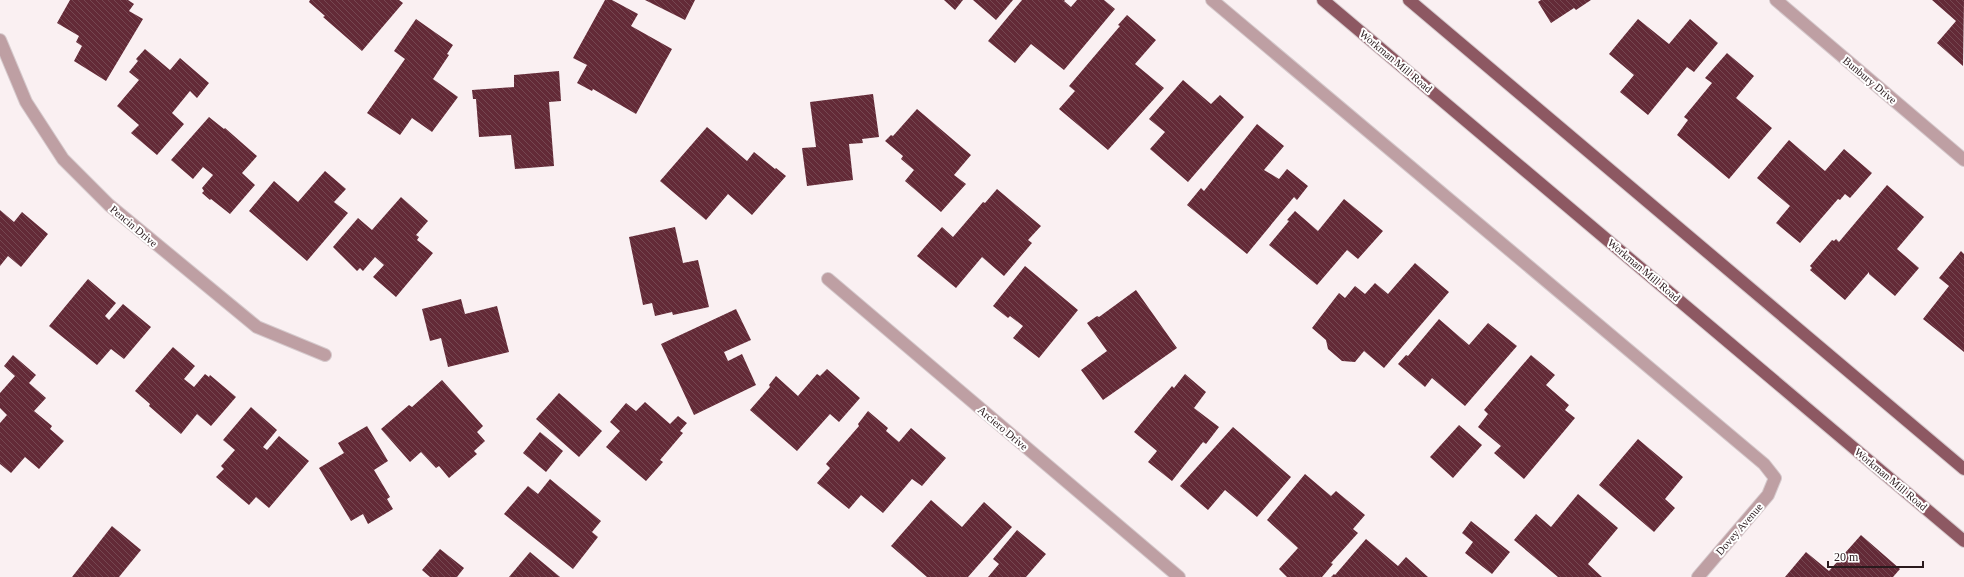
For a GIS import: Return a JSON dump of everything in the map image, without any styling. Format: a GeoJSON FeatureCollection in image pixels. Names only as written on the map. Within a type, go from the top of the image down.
{"type":"FeatureCollection","features":[{"type":"Feature","properties":{"kind":"main road","name":"Workman Mill Road"},"geometry":{"type":"LineString","coordinates":[[1323,0],[1964,541]]}},
{"type":"Feature","properties":{"kind":"main road"},"geometry":{"type":"LineString","coordinates":[[1409,0],[1964,469]]}},
{"type":"Feature","properties":{"kind":"street","name":"Dovey Avenue"},"geometry":{"type":"LineString","coordinates":[[1212,0],[1764,464],[1775,478],[1768,495],[1698,577]]}},
{"type":"Feature","properties":{"kind":"street","name":"Bunbury Drive"},"geometry":{"type":"LineString","coordinates":[[1776,0],[1964,160]]}},
{"type":"Feature","properties":{"kind":"street","name":"Pencin Drive"},"geometry":{"type":"LineString","coordinates":[[0,40],[26,102],[63,159],[109,205],[257,327],[325,355]]}},
{"type":"Feature","properties":{"kind":"street","name":"Arciero Drive"},"geometry":{"type":"LineString","coordinates":[[828,279],[1179,577]]}},
{"type":"Feature","properties":{"kind":"building"},"geometry":{"type":"Polygon","coordinates":[[[70,0],[128,0],[134,4],[129,11],[143,19],[106,81],[74,61],[82,46],[76,42],[79,36],[57,23],[70,0]]]}},
{"type":"Feature","properties":{"kind":"building"},"geometry":{"type":"Polygon","coordinates":[[[310,0],[399,0],[403,3],[362,51],[323,17],[325,16],[309,2],[310,0]]]}},
{"type":"Feature","properties":{"kind":"building"},"geometry":{"type":"Polygon","coordinates":[[[605,0],[612,0],[638,14],[631,26],[672,49],[636,114],[593,89],[592,91],[577,83],[587,65],[573,58],[605,0]]]}},
{"type":"Feature","properties":{"kind":"building"},"geometry":{"type":"Polygon","coordinates":[[[645,0],[695,0],[685,20],[645,0]]]}},
{"type":"Feature","properties":{"kind":"building"},"geometry":{"type":"Polygon","coordinates":[[[944,0],[963,0],[955,10],[944,0]]]}},
{"type":"Feature","properties":{"kind":"building"},"geometry":{"type":"Polygon","coordinates":[[[973,0],[1013,0],[996,20],[973,0]]]}},
{"type":"Feature","properties":{"kind":"building"},"geometry":{"type":"Polygon","coordinates":[[[1022,0],[1065,0],[1064,1],[1071,7],[1077,0],[1104,0],[1115,9],[1064,70],[1031,44],[1015,63],[988,41],[1022,0]]]}},
{"type":"Feature","properties":{"kind":"building"},"geometry":{"type":"Polygon","coordinates":[[[1541,0],[1591,0],[1576,10],[1574,8],[1551,23],[1538,2],[1541,0]]]}},
{"type":"Feature","properties":{"kind":"building"},"geometry":{"type":"Polygon","coordinates":[[[1932,0],[1964,0],[1963,66],[1937,43],[1956,21],[1932,0]]]}},
{"type":"Feature","properties":{"kind":"building"},"geometry":{"type":"Polygon","coordinates":[[[1127,15],[1156,40],[1135,64],[1164,88],[1108,150],[1059,109],[1075,91],[1069,86],[1120,26],[1118,25],[1127,15]]]}},
{"type":"Feature","properties":{"kind":"building"},"geometry":{"type":"Polygon","coordinates":[[[416,19],[453,45],[447,54],[449,55],[433,79],[458,97],[432,132],[412,118],[400,135],[367,113],[405,59],[394,51],[416,19]]]}},
{"type":"Feature","properties":{"kind":"building"},"geometry":{"type":"Polygon","coordinates":[[[1638,19],[1669,44],[1690,19],[1718,43],[1694,72],[1687,67],[1648,115],[1620,92],[1634,75],[1609,54],[1638,19]]]}},
{"type":"Feature","properties":{"kind":"building"},"geometry":{"type":"Polygon","coordinates":[[[145,49],[170,70],[180,58],[209,83],[197,98],[190,91],[172,113],[184,124],[157,155],[131,133],[139,125],[117,106],[139,80],[129,72],[138,61],[136,59],[145,49]]]}},
{"type":"Feature","properties":{"kind":"building"},"geometry":{"type":"Polygon","coordinates":[[[1727,53],[1754,76],[1736,98],[1772,128],[1729,179],[1677,135],[1688,120],[1684,117],[1712,83],[1705,78],[1727,53]]]}},
{"type":"Feature","properties":{"kind":"building"},"geometry":{"type":"Polygon","coordinates":[[[559,71],[561,101],[549,102],[554,166],[515,169],[511,135],[479,137],[476,99],[473,99],[472,90],[514,87],[514,75],[559,71]]]}},
{"type":"Feature","properties":{"kind":"building"},"geometry":{"type":"Polygon","coordinates":[[[1183,80],[1211,104],[1220,95],[1244,117],[1188,182],[1150,149],[1165,132],[1149,119],[1183,80]]]}},
{"type":"Feature","properties":{"kind":"building"},"geometry":{"type":"Polygon","coordinates":[[[873,94],[879,137],[862,139],[863,143],[849,144],[853,180],[807,186],[802,148],[816,147],[810,102],[873,94]]]}},
{"type":"Feature","properties":{"kind":"building"},"geometry":{"type":"Polygon","coordinates":[[[917,109],[971,155],[954,175],[966,184],[941,212],[905,181],[914,170],[901,159],[903,156],[885,141],[891,135],[893,136],[917,109]]]}},
{"type":"Feature","properties":{"kind":"building"},"geometry":{"type":"Polygon","coordinates":[[[209,117],[224,129],[225,128],[257,156],[242,173],[255,185],[230,214],[202,193],[204,191],[202,188],[213,175],[203,167],[193,179],[171,160],[209,117]]]}},
{"type":"Feature","properties":{"kind":"building"},"geometry":{"type":"Polygon","coordinates":[[[1257,124],[1284,146],[1264,170],[1279,179],[1287,169],[1308,186],[1297,200],[1294,197],[1247,254],[1187,205],[1201,188],[1204,191],[1257,124]]]}},
{"type":"Feature","properties":{"kind":"building"},"geometry":{"type":"Polygon","coordinates":[[[707,127],[747,161],[754,152],[786,176],[752,215],[728,194],[706,220],[660,181],[707,127]]]}},
{"type":"Feature","properties":{"kind":"building"},"geometry":{"type":"Polygon","coordinates":[[[1789,140],[1825,171],[1844,149],[1872,173],[1850,198],[1845,194],[1840,200],[1838,199],[1800,243],[1776,223],[1790,206],[1757,178],[1789,140]]]}},
{"type":"Feature","properties":{"kind":"building"},"geometry":{"type":"Polygon","coordinates":[[[325,171],[346,189],[334,202],[348,213],[307,261],[249,211],[274,181],[298,202],[325,171]]]}},
{"type":"Feature","properties":{"kind":"building"},"geometry":{"type":"Polygon","coordinates":[[[1887,185],[1924,217],[1897,249],[1919,268],[1895,296],[1869,274],[1869,272],[1845,300],[1810,270],[1812,268],[1810,266],[1832,240],[1834,241],[1836,239],[1839,242],[1887,185]]]}},
{"type":"Feature","properties":{"kind":"building"},"geometry":{"type":"Polygon","coordinates":[[[997,189],[1041,226],[1028,240],[1032,243],[1004,276],[982,257],[956,288],[917,256],[942,227],[953,237],[983,202],[985,203],[997,189]]]}},
{"type":"Feature","properties":{"kind":"building"},"geometry":{"type":"Polygon","coordinates":[[[401,197],[428,221],[416,235],[419,237],[417,240],[433,253],[396,297],[373,277],[384,265],[375,257],[363,271],[360,268],[357,271],[333,247],[358,218],[372,230],[401,197]]]}},
{"type":"Feature","properties":{"kind":"building"},"geometry":{"type":"Polygon","coordinates":[[[1344,199],[1383,231],[1358,259],[1347,250],[1317,285],[1269,245],[1289,221],[1287,220],[1295,211],[1318,231],[1344,199]]]}},
{"type":"Feature","properties":{"kind":"building"},"geometry":{"type":"Polygon","coordinates":[[[0,210],[14,222],[22,212],[48,234],[21,267],[8,256],[0,266],[0,210]]]}},
{"type":"Feature","properties":{"kind":"building"},"geometry":{"type":"Polygon","coordinates":[[[675,227],[683,263],[698,260],[709,307],[673,315],[672,312],[655,316],[652,303],[643,305],[629,237],[675,227]]]}},
{"type":"Feature","properties":{"kind":"building"},"geometry":{"type":"Polygon","coordinates":[[[1961,251],[1964,254],[1964,352],[1923,319],[1949,286],[1939,278],[1961,251]]]}},
{"type":"Feature","properties":{"kind":"building"},"geometry":{"type":"Polygon","coordinates":[[[1415,263],[1449,292],[1384,368],[1364,351],[1355,362],[1342,361],[1328,349],[1326,340],[1312,328],[1339,293],[1345,298],[1355,286],[1365,294],[1375,283],[1388,294],[1415,263]]]}},
{"type":"Feature","properties":{"kind":"building"},"geometry":{"type":"Polygon","coordinates":[[[1025,266],[1078,310],[1039,358],[1013,338],[1023,326],[1010,316],[1008,318],[993,306],[1025,266]]]}},
{"type":"Feature","properties":{"kind":"building"},"geometry":{"type":"Polygon","coordinates":[[[88,279],[116,303],[105,316],[109,320],[123,304],[151,327],[124,359],[111,349],[97,365],[49,326],[88,279]]]}},
{"type":"Feature","properties":{"kind":"building"},"geometry":{"type":"Polygon","coordinates":[[[1136,290],[1177,348],[1103,400],[1081,370],[1107,351],[1087,323],[1097,316],[1099,317],[1136,290]]]}},
{"type":"Feature","properties":{"kind":"building"},"geometry":{"type":"Polygon","coordinates":[[[461,299],[465,314],[497,306],[509,352],[448,367],[441,338],[430,341],[422,309],[461,299]]]}},
{"type":"Feature","properties":{"kind":"building"},"geometry":{"type":"Polygon","coordinates":[[[736,309],[751,340],[724,352],[728,361],[742,354],[756,385],[694,415],[661,344],[736,309]]]}},
{"type":"Feature","properties":{"kind":"building"},"geometry":{"type":"Polygon","coordinates":[[[1439,319],[1469,345],[1488,323],[1517,346],[1465,406],[1432,378],[1425,387],[1398,364],[1406,355],[1408,356],[1439,319]]]}},
{"type":"Feature","properties":{"kind":"building"},"geometry":{"type":"Polygon","coordinates":[[[173,347],[195,366],[184,379],[194,387],[205,374],[209,377],[210,375],[236,397],[211,426],[197,414],[181,434],[149,406],[150,404],[135,391],[173,347]]]}},
{"type":"Feature","properties":{"kind":"building"},"geometry":{"type":"Polygon","coordinates":[[[13,355],[36,375],[29,383],[46,398],[34,411],[52,426],[50,429],[64,441],[39,469],[25,457],[11,473],[0,464],[0,423],[7,415],[0,408],[0,393],[15,376],[4,366],[13,355]]]}},
{"type":"Feature","properties":{"kind":"building"},"geometry":{"type":"Polygon","coordinates":[[[1531,355],[1555,375],[1546,385],[1569,405],[1565,410],[1575,418],[1524,479],[1494,453],[1501,446],[1478,427],[1488,414],[1484,410],[1531,355]]]}},
{"type":"Feature","properties":{"kind":"building"},"geometry":{"type":"Polygon","coordinates":[[[827,369],[860,398],[839,422],[830,414],[797,451],[750,410],[770,387],[769,385],[776,376],[798,396],[817,374],[820,376],[827,369]]]}},
{"type":"Feature","properties":{"kind":"building"},"geometry":{"type":"Polygon","coordinates":[[[1185,374],[1206,392],[1194,408],[1219,427],[1206,444],[1203,442],[1172,481],[1148,462],[1157,451],[1134,432],[1172,386],[1174,388],[1185,374]]]}},
{"type":"Feature","properties":{"kind":"building"},"geometry":{"type":"Polygon","coordinates":[[[442,380],[483,426],[477,432],[485,441],[474,451],[477,454],[449,478],[439,466],[436,468],[421,452],[410,462],[381,429],[409,405],[412,407],[442,380]]]}},
{"type":"Feature","properties":{"kind":"building"},"geometry":{"type":"Polygon","coordinates":[[[559,393],[602,431],[579,457],[536,419],[559,393]]]}},
{"type":"Feature","properties":{"kind":"building"},"geometry":{"type":"Polygon","coordinates":[[[645,402],[670,424],[678,416],[687,423],[680,431],[683,433],[660,460],[663,462],[646,481],[606,447],[620,431],[610,422],[626,403],[636,411],[645,402]]]}},
{"type":"Feature","properties":{"kind":"building"},"geometry":{"type":"Polygon","coordinates":[[[251,407],[277,430],[263,447],[267,450],[279,436],[309,461],[269,508],[256,497],[249,505],[216,477],[224,469],[221,466],[235,450],[223,440],[251,407]]]}},
{"type":"Feature","properties":{"kind":"building"},"geometry":{"type":"Polygon","coordinates":[[[868,411],[888,428],[886,431],[899,442],[911,428],[946,458],[922,486],[912,479],[883,513],[861,495],[849,509],[817,483],[830,468],[826,464],[859,426],[858,424],[868,411]]]}},
{"type":"Feature","properties":{"kind":"building"},"geometry":{"type":"Polygon","coordinates":[[[1459,425],[1482,445],[1453,478],[1430,457],[1459,425]]]}},
{"type":"Feature","properties":{"kind":"building"},"geometry":{"type":"Polygon","coordinates":[[[367,426],[388,461],[374,470],[390,497],[387,499],[393,509],[368,524],[363,514],[351,521],[319,468],[344,453],[338,443],[367,426]]]}},
{"type":"Feature","properties":{"kind":"building"},"geometry":{"type":"Polygon","coordinates":[[[1233,427],[1291,477],[1257,517],[1225,490],[1208,510],[1180,486],[1233,427]]]}},
{"type":"Feature","properties":{"kind":"building"},"geometry":{"type":"Polygon","coordinates":[[[540,432],[563,451],[546,472],[523,453],[540,432]]]}},
{"type":"Feature","properties":{"kind":"building"},"geometry":{"type":"Polygon","coordinates":[[[1638,439],[1683,477],[1665,499],[1675,508],[1654,532],[1599,485],[1638,439]]]}},
{"type":"Feature","properties":{"kind":"building"},"geometry":{"type":"Polygon","coordinates":[[[1305,474],[1331,496],[1336,491],[1365,515],[1353,529],[1358,533],[1331,563],[1333,564],[1322,577],[1287,577],[1279,569],[1298,548],[1267,520],[1305,474]]]}},
{"type":"Feature","properties":{"kind":"building"},"geometry":{"type":"Polygon","coordinates":[[[550,479],[601,521],[592,532],[598,537],[573,569],[504,514],[528,486],[538,494],[550,479]]]}},
{"type":"Feature","properties":{"kind":"building"},"geometry":{"type":"Polygon","coordinates":[[[1578,494],[1618,528],[1588,564],[1602,577],[1558,577],[1514,540],[1536,514],[1551,527],[1578,494]]]}},
{"type":"Feature","properties":{"kind":"building"},"geometry":{"type":"Polygon","coordinates":[[[931,500],[962,527],[984,502],[1012,527],[968,577],[927,577],[891,546],[931,500]]]}},
{"type":"Feature","properties":{"kind":"building"},"geometry":{"type":"Polygon","coordinates":[[[1471,521],[1510,552],[1492,574],[1465,553],[1473,542],[1462,533],[1471,521]]]}},
{"type":"Feature","properties":{"kind":"building"},"geometry":{"type":"Polygon","coordinates":[[[112,526],[141,550],[119,577],[72,577],[112,526]]]}},
{"type":"Feature","properties":{"kind":"building"},"geometry":{"type":"Polygon","coordinates":[[[1017,530],[1046,554],[1026,577],[988,577],[999,564],[993,559],[1017,530]]]}},
{"type":"Feature","properties":{"kind":"building"},"geometry":{"type":"Polygon","coordinates":[[[1861,535],[1900,569],[1893,577],[1785,577],[1806,552],[1829,571],[1861,535]]]}},
{"type":"Feature","properties":{"kind":"building"},"geometry":{"type":"Polygon","coordinates":[[[1366,539],[1398,566],[1406,557],[1428,577],[1331,577],[1334,574],[1335,575],[1366,539]]]}},
{"type":"Feature","properties":{"kind":"building"},"geometry":{"type":"Polygon","coordinates":[[[440,549],[464,568],[457,577],[430,577],[422,570],[440,549]]]}},
{"type":"Feature","properties":{"kind":"building"},"geometry":{"type":"Polygon","coordinates":[[[530,552],[560,577],[509,577],[530,552]]]}}]}
